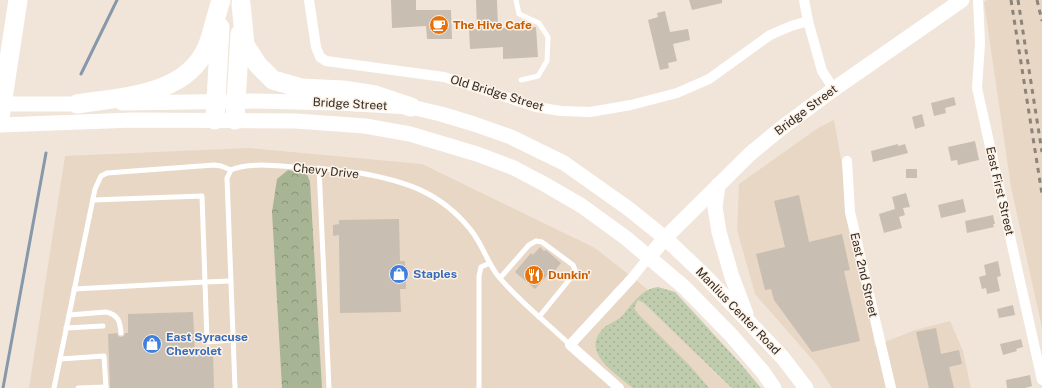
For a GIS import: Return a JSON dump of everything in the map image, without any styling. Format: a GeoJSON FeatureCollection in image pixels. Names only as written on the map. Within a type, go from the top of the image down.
{"type":"FeatureCollection","features":[{"type":"Feature","properties":{"kind":"highway"},"geometry":{"type":"LineString","coordinates":[[0,118],[18,0]]}},
{"type":"Feature","properties":{"kind":"highway"},"geometry":{"type":"LineString","coordinates":[[77,104],[153,92],[171,84],[183,76],[201,58],[207,46],[221,0]]}},
{"type":"Feature","properties":{"kind":"highway"},"geometry":{"type":"LineString","coordinates":[[216,111],[221,0]]}},
{"type":"Feature","properties":{"kind":"highway"},"geometry":{"type":"LineString","coordinates":[[235,120],[241,2]]}},
{"type":"Feature","properties":{"kind":"highway"},"geometry":{"type":"LineString","coordinates":[[241,2],[245,45],[258,65],[273,80],[301,88],[343,90],[375,95],[411,106]]}},
{"type":"Feature","properties":{"kind":"main road","name":"Bridge Street"},"geometry":{"type":"LineString","coordinates":[[0,104],[77,104],[216,111],[235,120],[296,121],[366,126],[410,134],[478,154],[514,168],[582,206],[626,238],[648,258],[665,238],[751,153],[784,126],[834,89],[962,0]]}},
{"type":"Feature","properties":{"kind":"main road","name":"Bridge Street"},"geometry":{"type":"LineString","coordinates":[[0,125],[133,120],[216,111],[236,101],[411,106],[441,114],[511,137],[564,163],[629,208],[665,238]]}},
{"type":"Feature","properties":{"kind":"main road"},"geometry":{"type":"LineString","coordinates":[[718,185],[715,207],[719,232],[732,277],[748,321]]}},
{"type":"Feature","properties":{"kind":"main road","name":"Manlius Center Road"},"geometry":{"type":"LineString","coordinates":[[665,238],[703,274],[783,358],[806,388]]}},
{"type":"Feature","properties":{"kind":"main road","name":"Manlius Center Road"},"geometry":{"type":"LineString","coordinates":[[648,258],[684,287],[732,335],[763,372],[774,388]]}},
{"type":"Feature","properties":{"kind":"street","name":"Old Bridge Street"},"geometry":{"type":"LineString","coordinates":[[309,0],[316,47],[320,57],[326,61],[444,77],[536,107],[561,111],[590,112],[624,106],[677,93],[708,79],[770,35],[808,21]]}},
{"type":"Feature","properties":{"kind":"street"},"geometry":{"type":"LineString","coordinates":[[804,0],[808,21],[822,71],[834,89]]}},
{"type":"Feature","properties":{"kind":"street","name":"East First Street"},"geometry":{"type":"LineString","coordinates":[[978,0],[980,43],[977,88],[1042,380]]}},
{"type":"Feature","properties":{"kind":"street","name":"East 2nd Street"},"geometry":{"type":"LineString","coordinates":[[846,161],[850,212],[891,388]]}},
{"type":"Feature","properties":{"kind":"street","name":"Bridge Street"},"geometry":{"type":"LineString","coordinates":[[570,345],[632,278],[648,258]]}},
{"type":"Feature","properties":{"kind":"street"},"geometry":{"type":"LineString","coordinates":[[570,345],[619,388]]}},
{"type":"Feature","properties":{"kind":"lane"},"geometry":{"type":"LineString","coordinates":[[516,0],[519,14],[539,23],[548,37],[547,61],[538,76],[521,80]]}},
{"type":"Feature","properties":{"kind":"lane"},"geometry":{"type":"LineString","coordinates":[[54,388],[95,190],[101,176],[106,173],[214,165],[231,170],[227,178],[235,388]]}},
{"type":"Feature","properties":{"kind":"lane","name":"Chevy Drive"},"geometry":{"type":"LineString","coordinates":[[231,170],[247,165],[319,168],[385,177],[409,184],[430,195],[457,214],[471,230],[500,278],[517,297],[570,345]]}},
{"type":"Feature","properties":{"kind":"lane"},"geometry":{"type":"LineString","coordinates":[[319,168],[329,388]]}},
{"type":"Feature","properties":{"kind":"lane"},"geometry":{"type":"LineString","coordinates":[[93,200],[202,196],[207,342],[233,340]]}},
{"type":"Feature","properties":{"kind":"lane"},"geometry":{"type":"LineString","coordinates":[[500,278],[529,245],[536,241],[542,242],[573,265],[575,270],[573,275],[539,317]]}},
{"type":"Feature","properties":{"kind":"lane"},"geometry":{"type":"LineString","coordinates":[[479,388],[479,276],[480,267],[490,263]]}},
{"type":"Feature","properties":{"kind":"lane"},"geometry":{"type":"LineString","coordinates":[[74,289],[230,281]]}},
{"type":"Feature","properties":{"kind":"lane"},"geometry":{"type":"LineString","coordinates":[[69,315],[106,312],[111,313],[120,321],[121,333]]}},
{"type":"Feature","properties":{"kind":"lane"},"geometry":{"type":"LineString","coordinates":[[66,328],[103,326]]}},
{"type":"Feature","properties":{"kind":"lane"},"geometry":{"type":"LineString","coordinates":[[60,359],[104,356],[106,387],[78,388]]}},
{"type":"Feature","properties":{"kind":"shaded area"},"geometry":{"type":"Polygon","coordinates":[[[987,0],[1042,0],[1042,328],[1011,187],[984,2],[987,0]]]}},
{"type":"Feature","properties":{"kind":"shaded area"},"geometry":{"type":"Polygon","coordinates":[[[834,120],[875,346],[915,330],[950,321],[963,351],[971,388],[832,388],[817,365],[755,294],[737,230],[739,184],[818,128],[834,120]]]}},
{"type":"Feature","properties":{"kind":"shaded area"},"geometry":{"type":"Polygon","coordinates":[[[249,148],[422,164],[595,248],[661,300],[739,388],[29,388],[65,156],[249,148]]]}},
{"type":"Feature","properties":{"kind":"green space"},"geometry":{"type":"Polygon","coordinates":[[[288,170],[307,174],[310,182],[322,388],[282,388],[272,212],[277,179],[288,170]]]}},
{"type":"Feature","properties":{"kind":"green space"},"geometry":{"type":"Polygon","coordinates":[[[658,287],[675,292],[761,388],[732,388],[644,303],[638,300],[634,308],[639,315],[690,366],[709,388],[633,388],[611,370],[599,356],[596,348],[596,340],[601,331],[606,326],[621,317],[634,301],[643,294],[652,288],[658,287]]]}},
{"type":"Feature","properties":{"kind":"building"},"geometry":{"type":"Polygon","coordinates":[[[391,0],[416,0],[416,10],[451,10],[452,39],[427,39],[426,26],[392,28],[391,0]]]}},
{"type":"Feature","properties":{"kind":"building"},"geometry":{"type":"Polygon","coordinates":[[[476,0],[497,0],[498,28],[536,27],[538,57],[503,59],[503,47],[470,49],[469,29],[477,29],[476,0]]]}},
{"type":"Feature","properties":{"kind":"building"},"geometry":{"type":"Polygon","coordinates":[[[689,0],[722,0],[722,3],[692,10],[689,0]]]}},
{"type":"Feature","properties":{"kind":"building"},"geometry":{"type":"Polygon","coordinates":[[[665,11],[670,32],[688,29],[690,40],[673,44],[677,61],[668,63],[669,68],[660,70],[648,20],[658,17],[657,13],[665,11]]]}},
{"type":"Feature","properties":{"kind":"building"},"geometry":{"type":"Polygon","coordinates":[[[954,97],[956,105],[945,108],[946,113],[934,116],[931,103],[954,97]]]}},
{"type":"Feature","properties":{"kind":"building"},"geometry":{"type":"Polygon","coordinates":[[[922,114],[925,126],[915,129],[912,117],[922,114]]]}},
{"type":"Feature","properties":{"kind":"building"},"geometry":{"type":"Polygon","coordinates":[[[975,141],[979,160],[958,165],[957,160],[951,161],[948,147],[975,141]]]}},
{"type":"Feature","properties":{"kind":"building"},"geometry":{"type":"Polygon","coordinates":[[[898,144],[898,146],[905,144],[908,153],[873,162],[871,151],[898,144]]]}},
{"type":"Feature","properties":{"kind":"building"},"geometry":{"type":"Polygon","coordinates":[[[906,169],[917,169],[917,178],[906,178],[906,169]]]}},
{"type":"Feature","properties":{"kind":"building"},"geometry":{"type":"Polygon","coordinates":[[[906,193],[910,207],[903,208],[905,215],[899,217],[902,228],[884,233],[879,214],[895,209],[892,197],[906,193]]]}},
{"type":"Feature","properties":{"kind":"building"},"geometry":{"type":"Polygon","coordinates":[[[799,195],[809,242],[842,234],[850,270],[844,271],[860,341],[812,352],[774,300],[771,289],[765,290],[756,254],[785,247],[774,201],[799,195]]]}},
{"type":"Feature","properties":{"kind":"building"},"geometry":{"type":"Polygon","coordinates":[[[963,199],[966,212],[941,218],[938,205],[963,199]]]}},
{"type":"Feature","properties":{"kind":"building"},"geometry":{"type":"Polygon","coordinates":[[[993,215],[995,224],[993,224],[994,227],[967,233],[965,221],[993,215]]]}},
{"type":"Feature","properties":{"kind":"building"},"geometry":{"type":"Polygon","coordinates":[[[399,219],[400,261],[405,261],[406,289],[400,289],[401,312],[340,313],[339,235],[333,236],[333,225],[339,224],[339,220],[399,219]]]}},
{"type":"Feature","properties":{"kind":"building"},"geometry":{"type":"Polygon","coordinates":[[[540,247],[544,251],[546,250],[561,263],[553,273],[551,271],[535,289],[515,272],[531,253],[533,255],[540,247]]]}},
{"type":"Feature","properties":{"kind":"building"},"geometry":{"type":"Polygon","coordinates":[[[998,261],[1001,276],[997,277],[1000,291],[987,294],[986,288],[982,289],[979,277],[986,275],[984,265],[998,261]]]}},
{"type":"Feature","properties":{"kind":"building"},"geometry":{"type":"Polygon","coordinates":[[[1013,305],[1015,315],[999,318],[997,309],[1013,305]]]}},
{"type":"Feature","properties":{"kind":"building","name":"East Syracuse Chevrolet"},"geometry":{"type":"Polygon","coordinates":[[[193,312],[195,355],[213,354],[214,388],[110,388],[108,334],[117,333],[118,336],[121,337],[124,336],[125,333],[128,333],[128,314],[193,312]]]}},
{"type":"Feature","properties":{"kind":"building"},"geometry":{"type":"Polygon","coordinates":[[[936,328],[941,354],[959,350],[962,364],[949,367],[954,388],[929,388],[916,332],[936,328]]]}},
{"type":"Feature","properties":{"kind":"building"},"geometry":{"type":"Polygon","coordinates":[[[1021,339],[1023,347],[1016,349],[1017,351],[1003,355],[1000,344],[1021,339]]]}},
{"type":"Feature","properties":{"kind":"building"},"geometry":{"type":"Polygon","coordinates":[[[1030,375],[1032,386],[1025,388],[1007,388],[1006,380],[1030,375]]]}},
{"type":"Feature","properties":{"kind":"waterway"},"geometry":{"type":"LineString","coordinates":[[81,74],[117,0]]}},
{"type":"Feature","properties":{"kind":"waterway"},"geometry":{"type":"LineString","coordinates":[[3,388],[46,153]]}},
{"type":"Feature","properties":{"kind":"railway"},"geometry":{"type":"LineString","coordinates":[[1011,0],[1042,194]]}},
{"type":"Feature","properties":{"kind":"railway"},"geometry":{"type":"LineString","coordinates":[[1018,0],[1042,152]]}},
{"type":"Feature","properties":{"kind":"railway"},"geometry":{"type":"LineString","coordinates":[[1037,0],[1042,21]]}},
{"type":"Feature","properties":{"kind":"place","name":"The Hive Cafe"},"geometry":{"type":"Point","coordinates":[439,25]}},
{"type":"Feature","properties":{"kind":"place","name":"Staples"},"geometry":{"type":"Point","coordinates":[399,274]}},
{"type":"Feature","properties":{"kind":"place","name":"Dunkin'"},"geometry":{"type":"Point","coordinates":[534,275]}},
{"type":"Feature","properties":{"kind":"place","name":"East Syracuse Chevrolet"},"geometry":{"type":"Point","coordinates":[152,344]}}]}
